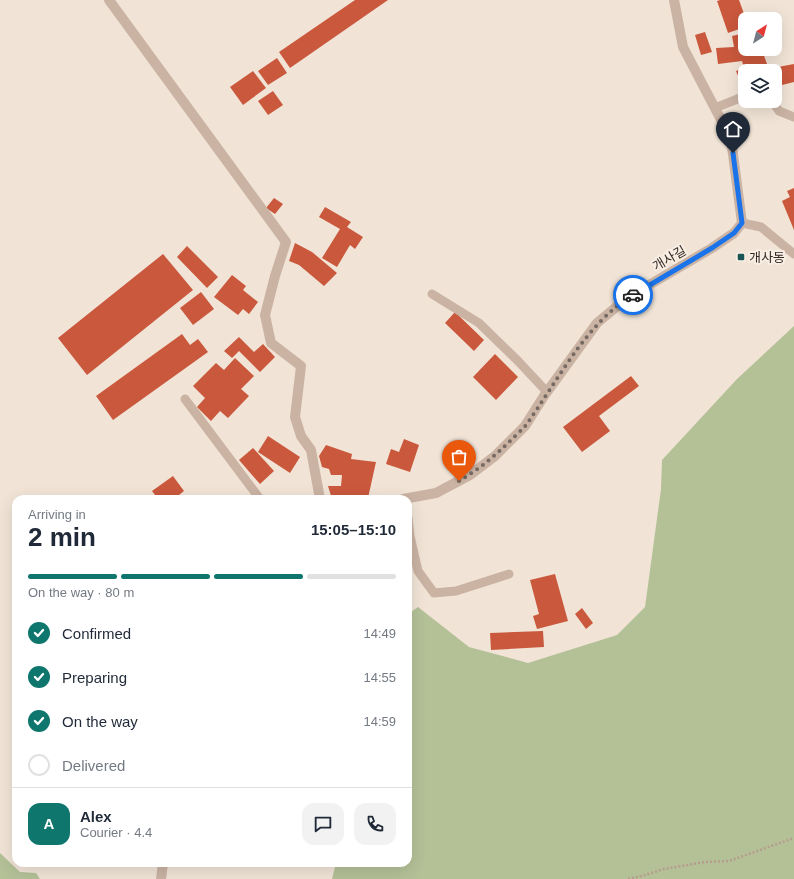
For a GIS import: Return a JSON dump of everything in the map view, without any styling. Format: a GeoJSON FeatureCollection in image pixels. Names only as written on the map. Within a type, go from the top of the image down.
{"type":"FeatureCollection","features":[{"type":"Feature","properties":{"kind":"street"},"geometry":{"type":"LineString","coordinates":[[109,0],[286,242],[265,315],[271,343],[301,366],[295,417],[301,436],[311,450],[319,495]]}},
{"type":"Feature","properties":{"kind":"street"},"geometry":{"type":"LineString","coordinates":[[674,0],[683,47],[731,139],[742,223]]}},
{"type":"Feature","properties":{"kind":"street","name":"개사길"},"geometry":{"type":"LineString","coordinates":[[412,498],[436,493],[476,470],[495,456],[525,426],[597,323],[627,298],[712,248],[734,233],[742,223]]}},
{"type":"Feature","properties":{"kind":"street"},"geometry":{"type":"LineString","coordinates":[[161,879],[162,867]]}},
{"type":"Feature","properties":{"kind":"lane"},"geometry":{"type":"LineString","coordinates":[[715,108],[738,99]]}},
{"type":"Feature","properties":{"kind":"lane"},"geometry":{"type":"LineString","coordinates":[[777,108],[779,111],[794,117]]}},
{"type":"Feature","properties":{"kind":"lane"},"geometry":{"type":"LineString","coordinates":[[742,223],[761,227],[794,254]]}},
{"type":"Feature","properties":{"kind":"lane"},"geometry":{"type":"LineString","coordinates":[[432,294],[479,323],[518,360],[548,392]]}},
{"type":"Feature","properties":{"kind":"lane"},"geometry":{"type":"LineString","coordinates":[[185,399],[257,495]]}},
{"type":"Feature","properties":{"kind":"lane"},"geometry":{"type":"LineString","coordinates":[[412,545],[418,571],[434,593],[456,591],[509,574]]}},
{"type":"Feature","properties":{"kind":"path"},"geometry":{"type":"LineString","coordinates":[[628,879],[664,869],[705,862],[728,861],[794,838]]}},
{"type":"Feature","properties":{"kind":"green space"},"geometry":{"type":"Polygon","coordinates":[[[794,326],[794,879],[332,879],[335,867],[412,867],[412,611],[418,607],[469,647],[528,663],[617,635],[645,607],[661,489],[662,460],[737,379],[794,326]]]}},
{"type":"Feature","properties":{"kind":"green space"},"geometry":{"type":"Polygon","coordinates":[[[0,853],[12,864],[12,867],[15,867],[20,872],[36,873],[40,879],[0,879],[0,853]]]}},
{"type":"Feature","properties":{"kind":"building"},"geometry":{"type":"Polygon","coordinates":[[[355,0],[388,0],[290,68],[279,52],[355,0]]]}},
{"type":"Feature","properties":{"kind":"building"},"geometry":{"type":"Polygon","coordinates":[[[739,0],[743,12],[738,12],[738,29],[728,33],[717,1],[739,0]]]}},
{"type":"Feature","properties":{"kind":"building"},"geometry":{"type":"Polygon","coordinates":[[[705,32],[712,52],[701,55],[695,35],[705,32]]]}},
{"type":"Feature","properties":{"kind":"building"},"geometry":{"type":"Polygon","coordinates":[[[738,35],[738,56],[764,56],[767,64],[743,64],[742,61],[718,64],[716,48],[734,47],[732,36],[738,35]]]}},
{"type":"Feature","properties":{"kind":"building"},"geometry":{"type":"Polygon","coordinates":[[[277,58],[287,73],[268,85],[258,71],[277,58]]]}},
{"type":"Feature","properties":{"kind":"building"},"geometry":{"type":"Polygon","coordinates":[[[794,64],[794,82],[782,85],[782,66],[794,64]]]}},
{"type":"Feature","properties":{"kind":"building"},"geometry":{"type":"Polygon","coordinates":[[[253,71],[266,88],[243,105],[230,87],[253,71]]]}},
{"type":"Feature","properties":{"kind":"building"},"geometry":{"type":"Polygon","coordinates":[[[273,91],[283,105],[268,115],[258,101],[273,91]]]}},
{"type":"Feature","properties":{"kind":"building"},"geometry":{"type":"Polygon","coordinates":[[[794,188],[794,230],[782,201],[790,197],[787,191],[794,188]]]}},
{"type":"Feature","properties":{"kind":"building"},"geometry":{"type":"Polygon","coordinates":[[[274,198],[283,204],[275,214],[266,208],[274,198]]]}},
{"type":"Feature","properties":{"kind":"building"},"geometry":{"type":"Polygon","coordinates":[[[325,207],[351,222],[347,227],[363,237],[355,249],[350,245],[337,267],[322,258],[340,229],[319,217],[325,207]]]}},
{"type":"Feature","properties":{"kind":"building"},"geometry":{"type":"Polygon","coordinates":[[[295,243],[312,252],[337,273],[324,286],[299,265],[289,261],[295,243]]]}},
{"type":"Feature","properties":{"kind":"building"},"geometry":{"type":"Polygon","coordinates":[[[187,246],[218,277],[207,288],[177,257],[187,246]]]}},
{"type":"Feature","properties":{"kind":"building"},"geometry":{"type":"Polygon","coordinates":[[[163,254],[193,290],[87,375],[58,338],[163,254]]]}},
{"type":"Feature","properties":{"kind":"building"},"geometry":{"type":"Polygon","coordinates":[[[232,275],[246,286],[243,290],[258,302],[249,314],[243,309],[238,315],[214,297],[232,275]]]}},
{"type":"Feature","properties":{"kind":"building"},"geometry":{"type":"Polygon","coordinates":[[[201,292],[214,309],[193,325],[180,308],[201,292]]]}},
{"type":"Feature","properties":{"kind":"building"},"geometry":{"type":"Polygon","coordinates":[[[455,312],[484,340],[474,351],[445,323],[455,312]]]}},
{"type":"Feature","properties":{"kind":"building"},"geometry":{"type":"Polygon","coordinates":[[[182,334],[190,345],[198,339],[208,352],[113,420],[96,396],[182,334]]]}},
{"type":"Feature","properties":{"kind":"building"},"geometry":{"type":"Polygon","coordinates":[[[239,337],[254,352],[263,344],[275,357],[260,372],[239,351],[232,358],[224,351],[239,337]]]}},
{"type":"Feature","properties":{"kind":"building"},"geometry":{"type":"Polygon","coordinates":[[[495,354],[518,377],[496,400],[473,377],[495,354]]]}},
{"type":"Feature","properties":{"kind":"building"},"geometry":{"type":"Polygon","coordinates":[[[235,358],[254,376],[241,389],[249,396],[228,418],[220,411],[211,421],[197,407],[205,398],[193,386],[216,363],[224,370],[235,358]]]}},
{"type":"Feature","properties":{"kind":"building"},"geometry":{"type":"Polygon","coordinates":[[[631,376],[639,386],[599,416],[610,431],[582,452],[563,427],[631,376]]]}},
{"type":"Feature","properties":{"kind":"building"},"geometry":{"type":"Polygon","coordinates":[[[268,436],[300,457],[290,473],[258,452],[268,436]]]}},
{"type":"Feature","properties":{"kind":"building"},"geometry":{"type":"Polygon","coordinates":[[[404,439],[419,445],[410,472],[386,464],[391,449],[399,452],[404,439]]]}},
{"type":"Feature","properties":{"kind":"building"},"geometry":{"type":"Polygon","coordinates":[[[326,445],[352,454],[351,459],[376,462],[369,495],[331,495],[328,486],[341,486],[342,475],[331,475],[329,469],[322,467],[319,456],[326,445]]]}},
{"type":"Feature","properties":{"kind":"building"},"geometry":{"type":"Polygon","coordinates":[[[253,448],[274,471],[260,484],[239,460],[253,448]]]}},
{"type":"Feature","properties":{"kind":"building"},"geometry":{"type":"Polygon","coordinates":[[[173,476],[184,491],[179,495],[155,495],[152,491],[173,476]]]}},
{"type":"Feature","properties":{"kind":"building"},"geometry":{"type":"Polygon","coordinates":[[[555,574],[568,621],[537,629],[533,616],[539,614],[530,580],[555,574]]]}},
{"type":"Feature","properties":{"kind":"building"},"geometry":{"type":"Polygon","coordinates":[[[582,608],[593,623],[586,629],[575,614],[582,608]]]}},
{"type":"Feature","properties":{"kind":"building"},"geometry":{"type":"Polygon","coordinates":[[[543,631],[544,647],[491,650],[490,633],[543,631]]]}},
{"type":"Feature","properties":{"kind":"way so far"},"geometry":{"type":"LineString","coordinates":[[459,481],[470,475],[495,456],[525,426],[544,396],[597,323],[627,298],[633,295]]}},
{"type":"Feature","properties":{"kind":"place","name":"개사동"},"geometry":{"type":"Point","coordinates":[741,257]}},
{"type":"Feature","properties":{"kind":"route"},"geometry":{"type":"LineString","coordinates":[[633,295],[712,248],[734,233],[742,223],[733,153]]}}]}
